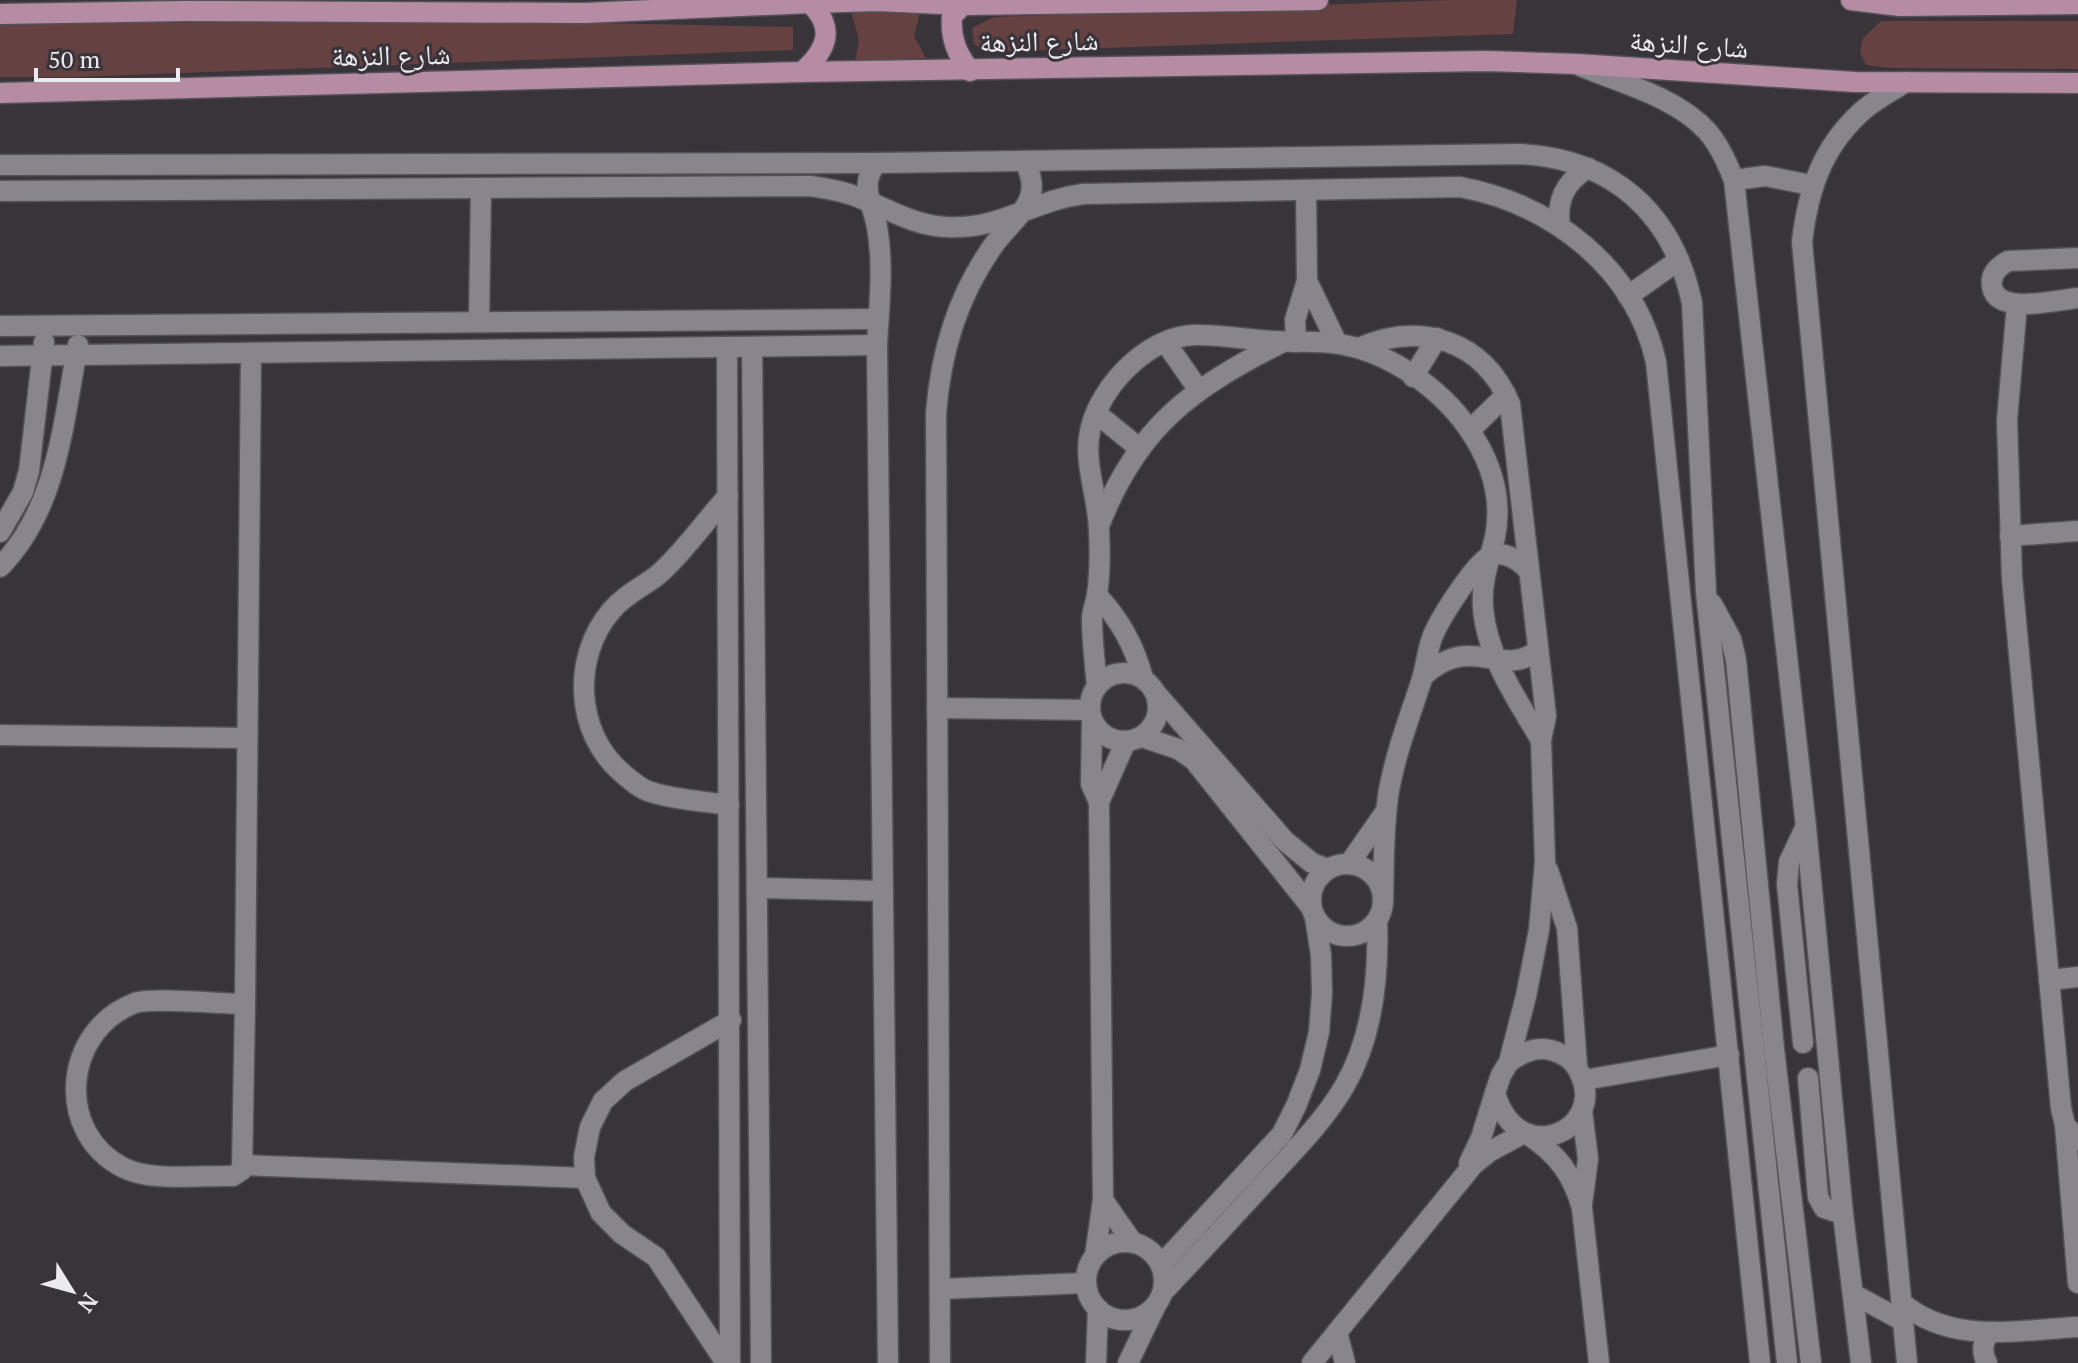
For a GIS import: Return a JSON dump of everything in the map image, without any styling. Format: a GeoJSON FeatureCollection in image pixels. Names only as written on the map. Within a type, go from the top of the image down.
{"type":"FeatureCollection","features":[{"type":"Feature","properties":{"kind":"main road","name":"شارع النزهة"},"geometry":{"type":"LineString","coordinates":[[0,14],[69,6],[436,6],[584,13],[877,1],[963,5],[1318,0]]}},
{"type":"Feature","properties":{"kind":"main road"},"geometry":{"type":"LineString","coordinates":[[1851,0],[1900,6],[2078,4]]}},
{"type":"Feature","properties":{"kind":"main road"},"geometry":{"type":"LineString","coordinates":[[802,72],[816,60],[825,43],[826,24],[821,13],[810,3]]}},
{"type":"Feature","properties":{"kind":"main road"},"geometry":{"type":"LineString","coordinates":[[963,5],[952,16],[953,41],[959,57],[970,71]]}},
{"type":"Feature","properties":{"kind":"main road","name":"شارع النزهة"},"geometry":{"type":"LineString","coordinates":[[0,93],[802,72],[1486,61],[1855,82],[2078,83]]}},
{"type":"Feature","properties":{"kind":"street"},"geometry":{"type":"LineString","coordinates":[[1577,64],[1685,113],[1707,131],[1723,154],[1734,180],[1806,827],[1843,1214],[1861,1363]]}},
{"type":"Feature","properties":{"kind":"street"},"geometry":{"type":"LineString","coordinates":[[1906,82],[1861,112],[1822,163],[1811,185],[1803,230],[1802,267],[1907,1363]]}},
{"type":"Feature","properties":{"kind":"street"},"geometry":{"type":"LineString","coordinates":[[0,165],[877,163],[1521,154],[1544,155],[1588,168],[1627,190],[1664,230],[1679,260],[1692,303],[1706,592],[1787,1363]]}},
{"type":"Feature","properties":{"kind":"street"},"geometry":{"type":"LineString","coordinates":[[940,1363],[936,413],[946,342],[969,285],[994,244],[1027,205],[1032,190],[1031,175],[1025,161]]}},
{"type":"Feature","properties":{"kind":"street"},"geometry":{"type":"LineString","coordinates":[[877,163],[867,178],[880,254],[877,345],[888,1363]]}},
{"type":"Feature","properties":{"kind":"street"},"geometry":{"type":"LineString","coordinates":[[1560,226],[1560,198],[1575,176],[1588,168]]}},
{"type":"Feature","properties":{"kind":"street"},"geometry":{"type":"LineString","coordinates":[[1734,180],[1781,177],[1811,185]]}},
{"type":"Feature","properties":{"kind":"street"},"geometry":{"type":"LineString","coordinates":[[0,191],[810,186],[842,192],[919,223],[969,227],[1017,216],[1060,197],[1083,194],[1460,187],[1513,200],[1560,226],[1604,264],[1628,296],[1645,327],[1656,362],[1760,1363]]}},
{"type":"Feature","properties":{"kind":"street"},"geometry":{"type":"LineString","coordinates":[[479,321],[481,189]]}},
{"type":"Feature","properties":{"kind":"street"},"geometry":{"type":"LineString","coordinates":[[1099,527],[1109,499],[1139,448],[1157,427],[1198,389],[1227,371],[1289,342],[1307,281],[1306,190]]}},
{"type":"Feature","properties":{"kind":"street"},"geometry":{"type":"LineString","coordinates":[[2078,258],[2008,261],[1999,266],[1993,275],[1992,285],[1996,295],[2004,302],[2017,305],[2078,298]]}},
{"type":"Feature","properties":{"kind":"street"},"geometry":{"type":"LineString","coordinates":[[1628,296],[1679,260]]}},
{"type":"Feature","properties":{"kind":"street"},"geometry":{"type":"LineString","coordinates":[[1307,281],[1337,343]]}},
{"type":"Feature","properties":{"kind":"street"},"geometry":{"type":"LineString","coordinates":[[2017,305],[2007,420],[2010,536],[2061,1108],[2072,1132],[2078,1283]]}},
{"type":"Feature","properties":{"kind":"street"},"geometry":{"type":"LineString","coordinates":[[0,326],[878,319]]}},
{"type":"Feature","properties":{"kind":"street"},"geometry":{"type":"LineString","coordinates":[[0,567],[15,552],[31,527],[54,473],[81,325]]}},
{"type":"Feature","properties":{"kind":"street"},"geometry":{"type":"LineString","coordinates":[[0,532],[23,492],[29,471],[46,326]]}},
{"type":"Feature","properties":{"kind":"street"},"geometry":{"type":"LineString","coordinates":[[1097,686],[1092,618],[1097,595],[1099,527],[1087,454],[1096,413],[1117,378],[1131,364],[1166,343],[1192,335],[1337,343],[1359,348],[1396,365],[1444,400],[1470,430],[1489,464],[1498,502],[1494,541],[1487,557],[1441,618],[1426,656],[1423,676],[1398,750],[1386,811],[1383,900],[1377,921],[1377,978],[1366,1035],[1344,1088],[1161,1265]]}},
{"type":"Feature","properties":{"kind":"street"},"geometry":{"type":"LineString","coordinates":[[1359,348],[1397,335],[1437,338],[1454,344],[1485,365],[1510,404],[1546,716],[1541,740],[1545,862],[1533,963],[1509,1062],[1501,1075],[1481,1138],[1460,1180]]}},
{"type":"Feature","properties":{"kind":"street"},"geometry":{"type":"LineString","coordinates":[[1413,377],[1437,338]]}},
{"type":"Feature","properties":{"kind":"street"},"geometry":{"type":"LineString","coordinates":[[1166,343],[1198,389]]}},
{"type":"Feature","properties":{"kind":"street"},"geometry":{"type":"LineString","coordinates":[[0,356],[877,345]]}},
{"type":"Feature","properties":{"kind":"street"},"geometry":{"type":"LineString","coordinates":[[727,347],[731,1020],[728,1363]]}},
{"type":"Feature","properties":{"kind":"street"},"geometry":{"type":"LineString","coordinates":[[752,347],[761,1363]]}},
{"type":"Feature","properties":{"kind":"street"},"geometry":{"type":"LineString","coordinates":[[245,1004],[138,1002],[117,1011],[98,1027],[85,1046],[77,1068],[75,1092],[79,1115],[89,1137],[104,1154],[124,1168],[146,1175],[233,1176],[243,1165],[245,1004],[251,353]]}},
{"type":"Feature","properties":{"kind":"street"},"geometry":{"type":"LineString","coordinates":[[1470,430],[1506,395]]}},
{"type":"Feature","properties":{"kind":"street"},"geometry":{"type":"LineString","coordinates":[[1096,413],[1139,448]]}},
{"type":"Feature","properties":{"kind":"street"},"geometry":{"type":"LineString","coordinates":[[728,496],[658,574],[625,597],[610,612],[590,647],[583,687],[585,709],[602,749],[615,767],[632,781],[650,792],[729,805]]}},
{"type":"Feature","properties":{"kind":"street"},"geometry":{"type":"LineString","coordinates":[[2010,536],[2078,531]]}},
{"type":"Feature","properties":{"kind":"street"},"geometry":{"type":"LineString","coordinates":[[1487,557],[1511,556],[1529,571]]}},
{"type":"Feature","properties":{"kind":"street"},"geometry":{"type":"LineString","coordinates":[[1487,557],[1483,609],[1496,658],[1541,740]]}},
{"type":"Feature","properties":{"kind":"street"},"geometry":{"type":"LineString","coordinates":[[1706,592],[1731,639],[1736,660],[1774,1049],[1811,1363]]}},
{"type":"Feature","properties":{"kind":"street"},"geometry":{"type":"LineString","coordinates":[[1097,595],[1122,625],[1158,708],[1157,716],[1134,739],[1099,802]]}},
{"type":"Feature","properties":{"kind":"street"},"geometry":{"type":"LineString","coordinates":[[1423,676],[1449,658],[1480,655],[1513,662],[1538,650]]}},
{"type":"Feature","properties":{"kind":"street"},"geometry":{"type":"LineString","coordinates":[[1095,1256],[1103,1200],[1099,802],[1091,784],[1091,697],[1097,686],[1110,675],[1119,673],[1127,673],[1149,685],[1225,784],[1329,932],[1339,936],[1361,934],[1377,921]]}},
{"type":"Feature","properties":{"kind":"street"},"geometry":{"type":"LineString","coordinates":[[937,708],[1091,715]]}},
{"type":"Feature","properties":{"kind":"street"},"geometry":{"type":"LineString","coordinates":[[1091,715],[1106,736],[1161,741],[1178,749],[1225,784],[1312,863],[1328,869],[1349,864],[1369,871],[1382,889],[1383,900]]}},
{"type":"Feature","properties":{"kind":"street"},"geometry":{"type":"LineString","coordinates":[[0,735],[247,738]]}},
{"type":"Feature","properties":{"kind":"street"},"geometry":{"type":"LineString","coordinates":[[1349,864],[1386,811]]}},
{"type":"Feature","properties":{"kind":"street"},"geometry":{"type":"LineString","coordinates":[[1803,1043],[1787,884],[1789,862],[1806,827]]}},
{"type":"Feature","properties":{"kind":"street"},"geometry":{"type":"LineString","coordinates":[[1545,862],[1567,928],[1580,1073],[1585,1096],[1582,1111],[1588,1159],[1582,1208]]}},
{"type":"Feature","properties":{"kind":"street"},"geometry":{"type":"LineString","coordinates":[[1128,1363],[1160,1298],[1164,1283],[1161,1265],[1145,1247],[1133,1243],[1108,1246],[1090,1264],[1086,1283],[1098,1309],[1107,1316],[1129,1320],[1150,1311],[1160,1298],[1290,1140],[1319,1032],[1321,955],[1313,912],[1314,885],[1328,869]]}},
{"type":"Feature","properties":{"kind":"street"},"geometry":{"type":"LineString","coordinates":[[757,888],[883,891]]}},
{"type":"Feature","properties":{"kind":"street"},"geometry":{"type":"LineString","coordinates":[[2049,980],[2078,977]]}},
{"type":"Feature","properties":{"kind":"street"},"geometry":{"type":"LineString","coordinates":[[728,1363],[656,1257],[622,1234],[601,1213],[585,1178],[584,1157],[590,1127],[603,1101],[625,1081],[731,1020]]}},
{"type":"Feature","properties":{"kind":"street"},"geometry":{"type":"LineString","coordinates":[[1774,1049],[1828,1039]]}},
{"type":"Feature","properties":{"kind":"street"},"geometry":{"type":"LineString","coordinates":[[1509,1062],[1522,1053],[1536,1049],[1552,1050],[1566,1056],[1580,1073]]}},
{"type":"Feature","properties":{"kind":"street"},"geometry":{"type":"LineString","coordinates":[[1580,1073],[1729,1055]]}},
{"type":"Feature","properties":{"kind":"street"},"geometry":{"type":"LineString","coordinates":[[1778,1082],[1831,1074]]}},
{"type":"Feature","properties":{"kind":"street"},"geometry":{"type":"LineString","coordinates":[[1808,1078],[1818,1197],[1824,1208],[1843,1214]]}},
{"type":"Feature","properties":{"kind":"street"},"geometry":{"type":"LineString","coordinates":[[1495,1093],[1505,1119],[1549,1149],[1565,1166],[1576,1186],[1582,1208],[1599,1363]]}},
{"type":"Feature","properties":{"kind":"street"},"geometry":{"type":"LineString","coordinates":[[1312,1363],[1460,1180],[1489,1152],[1527,1134],[1546,1137],[1560,1132],[1573,1123],[1582,1111]]}},
{"type":"Feature","properties":{"kind":"street"},"geometry":{"type":"LineString","coordinates":[[243,1165],[585,1178]]}},
{"type":"Feature","properties":{"kind":"street"},"geometry":{"type":"LineString","coordinates":[[1103,1200],[1133,1243]]}},
{"type":"Feature","properties":{"kind":"street"},"geometry":{"type":"LineString","coordinates":[[940,1289],[1086,1283]]}},
{"type":"Feature","properties":{"kind":"street"},"geometry":{"type":"LineString","coordinates":[[1853,1294],[1936,1325],[1963,1331],[2078,1327]]}},
{"type":"Feature","properties":{"kind":"street"},"geometry":{"type":"LineString","coordinates":[[1096,1363],[1098,1309]]}},
{"type":"Feature","properties":{"kind":"street"},"geometry":{"type":"LineString","coordinates":[[1337,1332],[1345,1363]]}},
{"type":"Feature","properties":{"kind":"street"},"geometry":{"type":"LineString","coordinates":[[1987,1363],[1983,1349],[1991,1332]]}},
{"type":"Feature","properties":{"kind":"shaded area"},"geometry":{"type":"Polygon","coordinates":[[[1517,0],[1513,34],[986,52],[974,44],[972,28],[994,17],[1517,0]]]}},
{"type":"Feature","properties":{"kind":"shaded area"},"geometry":{"type":"Polygon","coordinates":[[[851,11],[920,12],[914,36],[926,58],[855,61],[859,40],[851,11]]]}},
{"type":"Feature","properties":{"kind":"shaded area"},"geometry":{"type":"Polygon","coordinates":[[[459,20],[793,27],[793,50],[75,77],[0,77],[0,24],[459,20]]]}},
{"type":"Feature","properties":{"kind":"shaded area"},"geometry":{"type":"Polygon","coordinates":[[[1881,21],[2078,21],[2078,69],[1889,68],[1866,65],[1860,52],[1863,38],[1881,21]]]}}]}
